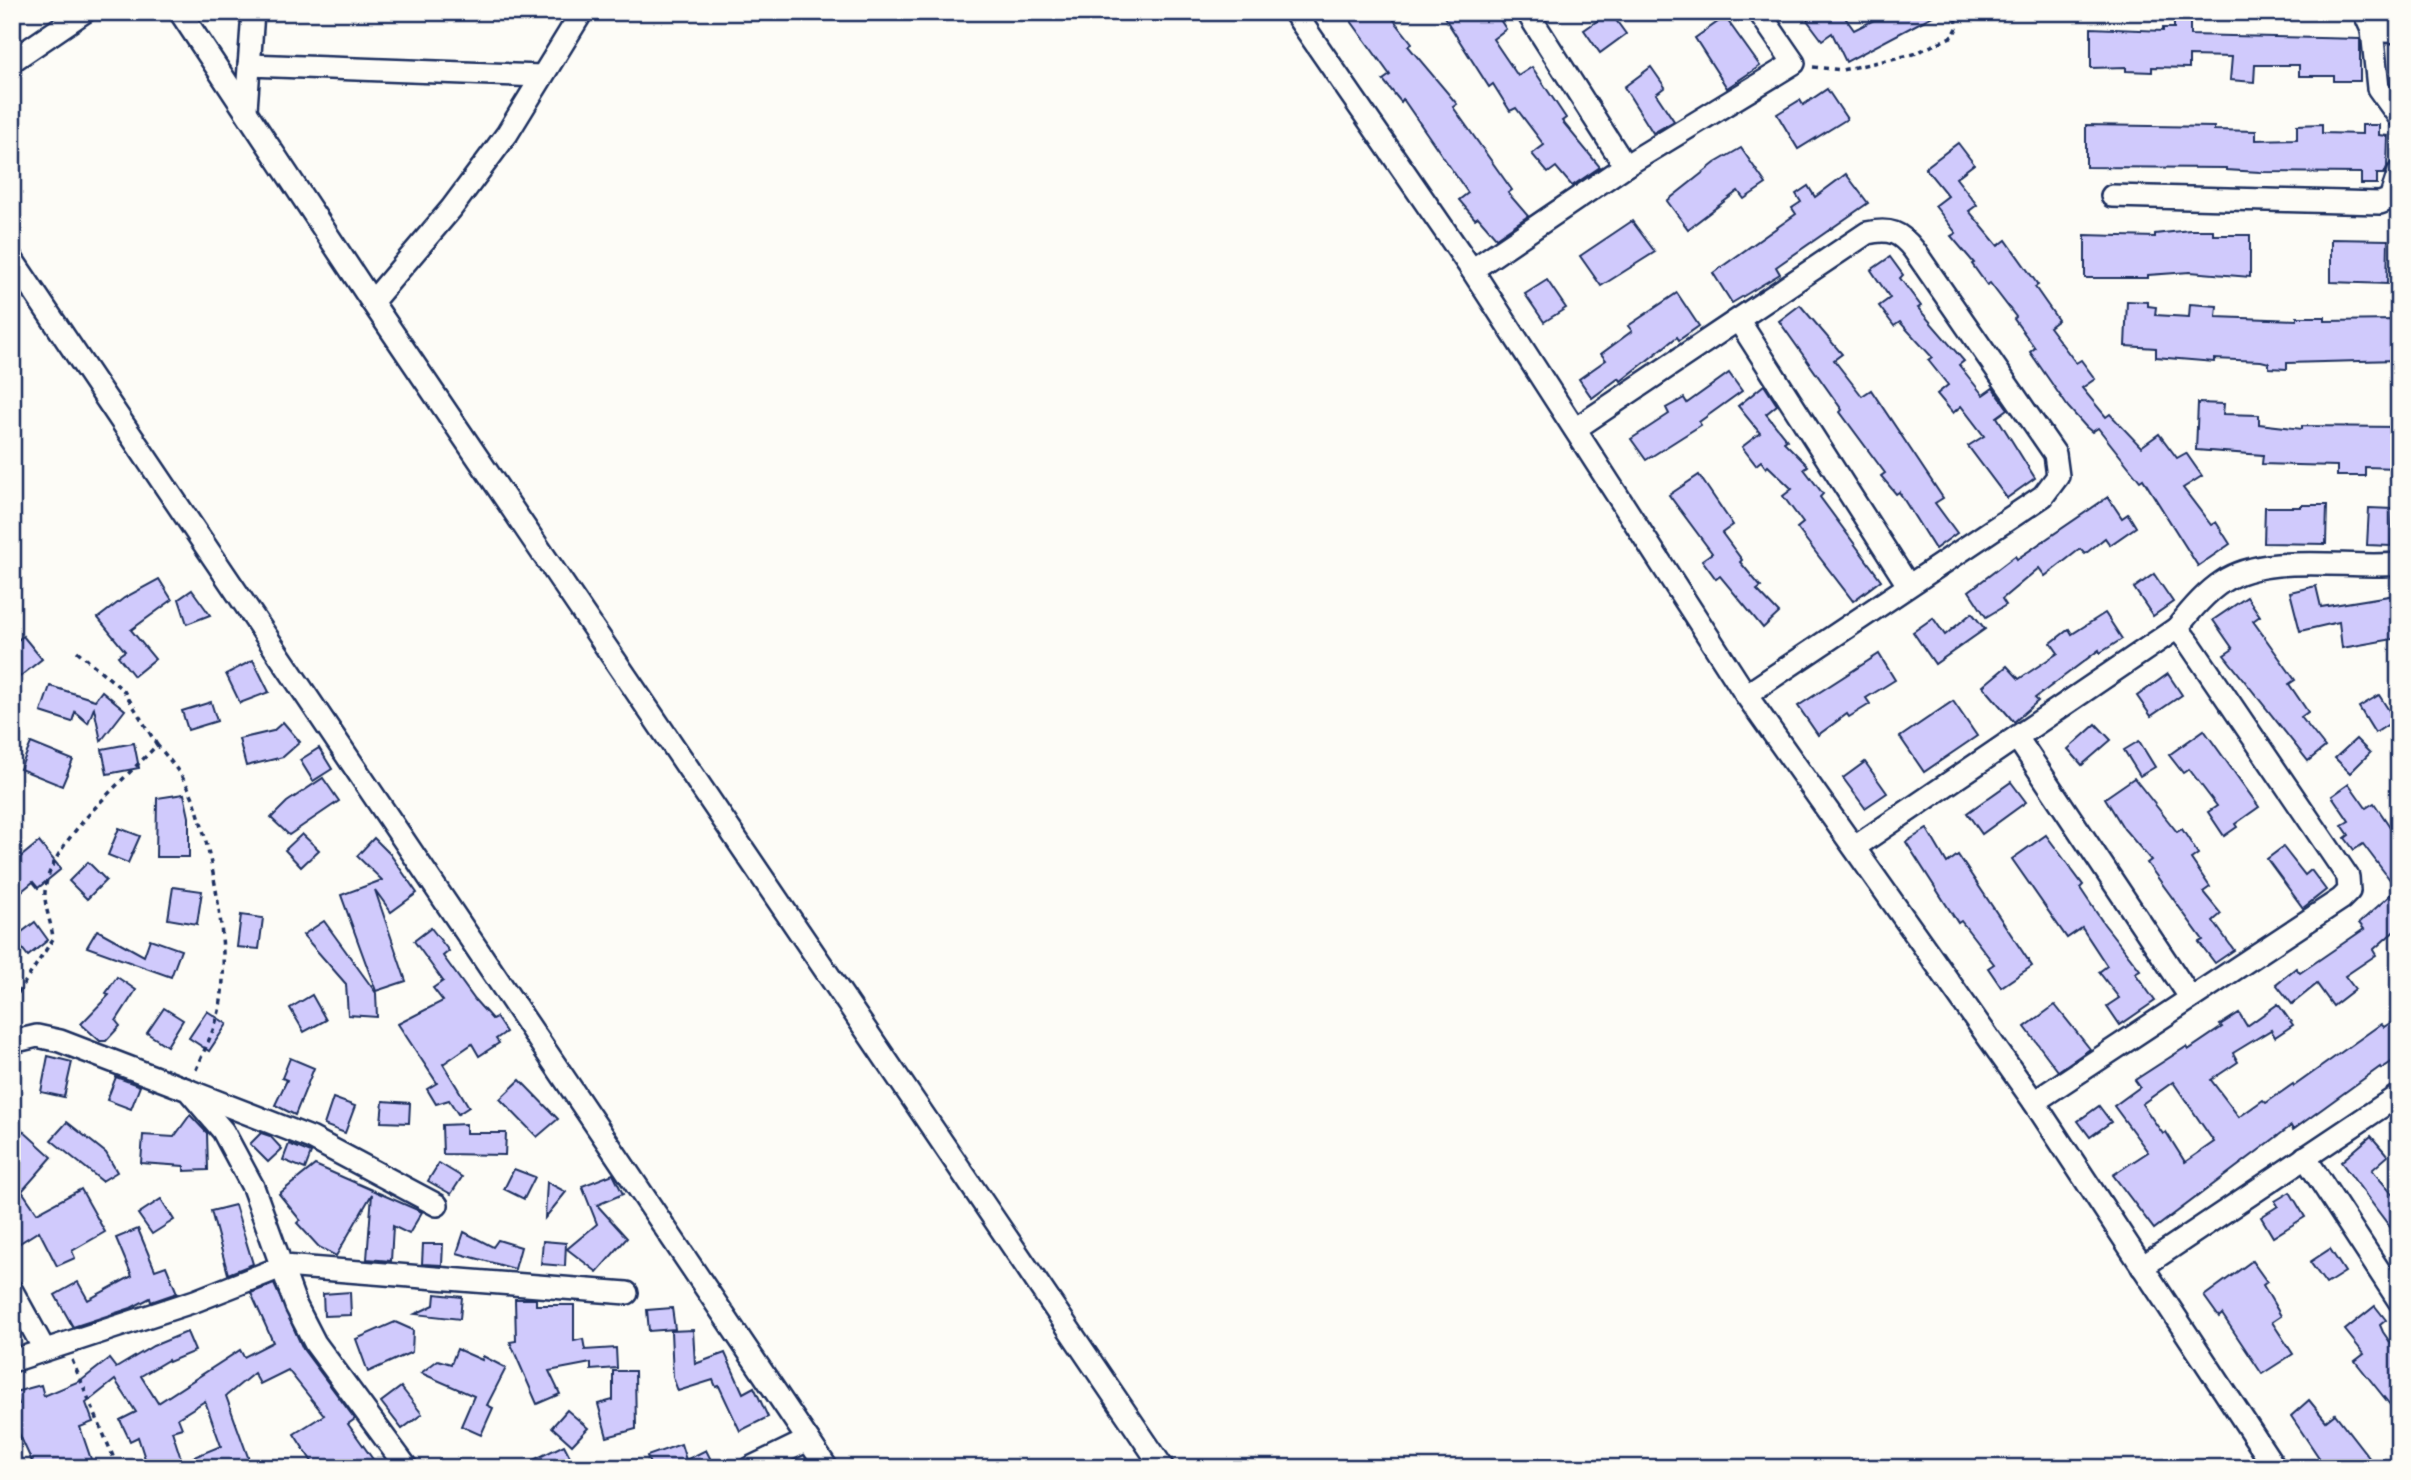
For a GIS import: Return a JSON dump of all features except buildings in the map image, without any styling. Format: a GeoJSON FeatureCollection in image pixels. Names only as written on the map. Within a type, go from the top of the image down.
{"type":"FeatureCollection","features":[{"type":"Feature","properties":{"kind":"street"},"geometry":{"type":"LineString","coordinates":[[12,61],[84,12]]}},
{"type":"Feature","properties":{"kind":"street"},"geometry":{"type":"LineString","coordinates":[[180,12],[372,302],[1163,1468]]}},
{"type":"Feature","properties":{"kind":"street"},"geometry":{"type":"LineString","coordinates":[[246,109],[253,12]]}},
{"type":"Feature","properties":{"kind":"street"},"geometry":{"type":"LineString","coordinates":[[372,302],[459,198],[507,134],[582,12]]}},
{"type":"Feature","properties":{"kind":"street"},"geometry":{"type":"LineString","coordinates":[[1527,12],[1625,166]]}},
{"type":"Feature","properties":{"kind":"street"},"geometry":{"type":"LineString","coordinates":[[1472,270],[1625,166],[1794,63],[1759,12]]}},
{"type":"Feature","properties":{"kind":"street"},"geometry":{"type":"LineString","coordinates":[[1300,14],[1472,270],[1746,695],[2034,1102],[2275,1468]]}},
{"type":"Feature","properties":{"kind":"street"},"geometry":{"type":"LineString","coordinates":[[2399,32],[2368,21],[2378,88],[2399,117]]}},
{"type":"Feature","properties":{"kind":"street"},"geometry":{"type":"LineString","coordinates":[[249,65],[542,76]]}},
{"type":"Feature","properties":{"kind":"street"},"geometry":{"type":"LineString","coordinates":[[2112,196],[2380,203],[2390,199],[2399,172]]}},
{"type":"Feature","properties":{"kind":"street"},"geometry":{"type":"LineString","coordinates":[[1575,429],[1867,233],[1887,229],[1904,237],[1914,250],[2055,454],[2058,476],[2043,496],[1746,695]]}},
{"type":"Feature","properties":{"kind":"street"},"geometry":{"type":"LineString","coordinates":[[12,259],[827,1468]]}},
{"type":"Feature","properties":{"kind":"street"},"geometry":{"type":"LineString","coordinates":[[1739,321],[1908,585]]}},
{"type":"Feature","properties":{"kind":"street"},"geometry":{"type":"LineString","coordinates":[[1855,847],[2018,739],[2177,628],[2194,606],[2224,581],[2252,568],[2399,564]]}},
{"type":"Feature","properties":{"kind":"street"},"geometry":{"type":"LineString","coordinates":[[2034,1102],[2342,899],[2349,891],[2348,877],[2177,628]]}},
{"type":"Feature","properties":{"kind":"street"},"geometry":{"type":"LineString","coordinates":[[2018,739],[2190,997]]}},
{"type":"Feature","properties":{"kind":"street"},"geometry":{"type":"LineString","coordinates":[[12,1042],[37,1036],[60,1041],[188,1090],[311,1138],[437,1205]]}},
{"type":"Feature","properties":{"kind":"street"},"geometry":{"type":"LineString","coordinates":[[188,1090],[223,1130],[253,1187],[284,1266],[296,1306],[315,1343],[407,1468]]}},
{"type":"Feature","properties":{"kind":"street"},"geometry":{"type":"LineString","coordinates":[[2142,1267],[2399,1095]]}},
{"type":"Feature","properties":{"kind":"street"},"geometry":{"type":"LineString","coordinates":[[2305,1157],[2399,1301]]}},
{"type":"Feature","properties":{"kind":"street"},"geometry":{"type":"LineString","coordinates":[[12,1361],[195,1301],[284,1266],[627,1293]]}},
{"type":"Feature","properties":{"kind":"street"},"geometry":{"type":"LineString","coordinates":[[12,1291],[54,1346]]}},
{"type":"Feature","properties":{"kind":"street"},"geometry":{"type":"LineString","coordinates":[[750,1468],[808,1440]]}},
{"type":"Feature","properties":{"kind":"path"},"geometry":{"type":"LineString","coordinates":[[1794,63],[1842,70],[1914,54],[1953,36],[1957,28],[1956,12]]}},
{"type":"Feature","properties":{"kind":"path"},"geometry":{"type":"LineString","coordinates":[[78,651],[124,691],[157,745],[177,767],[194,803],[219,903],[222,973],[219,1011],[188,1090]]}},
{"type":"Feature","properties":{"kind":"path"},"geometry":{"type":"LineString","coordinates":[[12,1002],[53,939],[44,894],[48,873],[65,842],[157,745]]}},
{"type":"Feature","properties":{"kind":"path"},"geometry":{"type":"LineString","coordinates":[[54,1346],[118,1468]]}}]}
